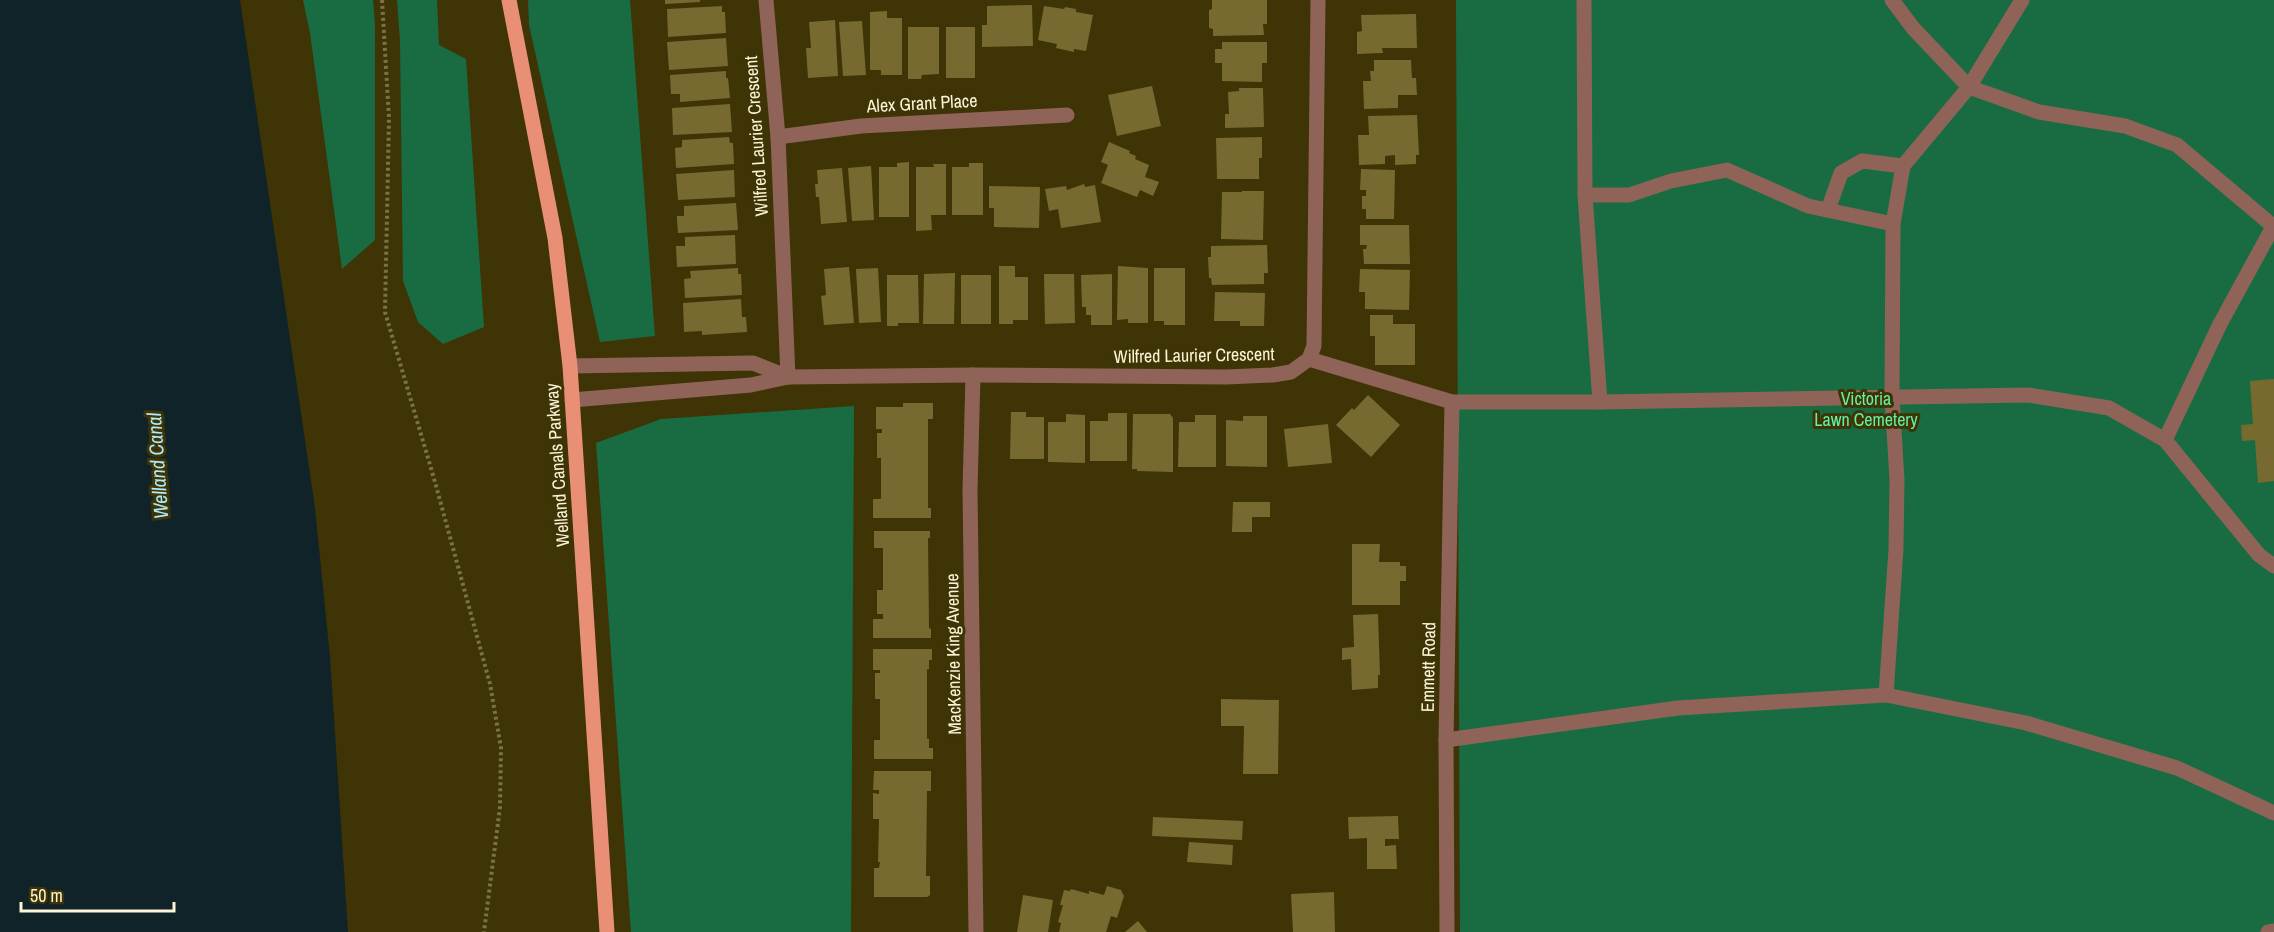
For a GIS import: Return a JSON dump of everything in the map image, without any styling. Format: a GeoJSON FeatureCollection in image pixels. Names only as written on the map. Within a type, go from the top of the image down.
{"type":"FeatureCollection","features":[{"type":"Feature","properties":{"kind":"main road","name":"Welland Canals Parkway"},"geometry":{"type":"LineString","coordinates":[[509,0],[555,238],[570,366],[607,932]]}},
{"type":"Feature","properties":{"kind":"street","name":"Wilfred Laurier Crescent"},"geometry":{"type":"LineString","coordinates":[[766,0],[778,137],[788,376]]}},
{"type":"Feature","properties":{"kind":"street"},"geometry":{"type":"LineString","coordinates":[[1318,0],[1314,346],[1309,359],[1452,402],[2028,395],[2109,408],[2165,440],[2259,555],[2274,566]]}},
{"type":"Feature","properties":{"kind":"street"},"geometry":{"type":"LineString","coordinates":[[1584,0],[1585,195],[1600,402]]}},
{"type":"Feature","properties":{"kind":"street"},"geometry":{"type":"LineString","coordinates":[[1893,0],[1912,28],[1969,87],[2039,112],[2125,126],[2177,145],[2273,225],[2220,324],[2165,440]]}},
{"type":"Feature","properties":{"kind":"street"},"geometry":{"type":"LineString","coordinates":[[1886,695],[1896,549],[1897,480],[1892,397],[1893,224],[1903,166],[1969,87],[2022,0]]}},
{"type":"Feature","properties":{"kind":"street","name":"Alex Grant Place"},"geometry":{"type":"LineString","coordinates":[[778,137],[861,126],[1067,115]]}},
{"type":"Feature","properties":{"kind":"street"},"geometry":{"type":"LineString","coordinates":[[1828,210],[1841,173],[1862,161],[1903,166]]}},
{"type":"Feature","properties":{"kind":"street"},"geometry":{"type":"LineString","coordinates":[[1585,195],[1629,195],[1671,181],[1727,170],[1808,206],[1893,224]]}},
{"type":"Feature","properties":{"kind":"street","name":"Wilfred Laurier Crescent"},"geometry":{"type":"LineString","coordinates":[[572,400],[751,385],[788,376],[1215,377],[1273,375],[1291,372],[1309,359]]}},
{"type":"Feature","properties":{"kind":"street","name":"Wilfred Laurier Crescent"},"geometry":{"type":"LineString","coordinates":[[570,366],[753,363],[788,376]]}},
{"type":"Feature","properties":{"kind":"street","name":"MacKenzie King Avenue"},"geometry":{"type":"LineString","coordinates":[[973,375],[970,490],[976,932]]}},
{"type":"Feature","properties":{"kind":"street","name":"Emmett Road"},"geometry":{"type":"LineString","coordinates":[[1447,932],[1446,740],[1452,402]]}},
{"type":"Feature","properties":{"kind":"street"},"geometry":{"type":"LineString","coordinates":[[1446,740],[1678,708],[1886,695],[2026,723],[2167,765],[2274,813]]}},
{"type":"Feature","properties":{"kind":"street"},"geometry":{"type":"LineString","coordinates":[[2268,932],[2274,931]]}},
{"type":"Feature","properties":{"kind":"path"},"geometry":{"type":"LineString","coordinates":[[382,0],[389,118],[385,312],[435,482],[483,661],[501,748],[500,807],[484,932]]}},
{"type":"Feature","properties":{"kind":"green space"},"geometry":{"type":"Polygon","coordinates":[[[303,0],[373,0],[375,240],[342,269],[310,33],[303,0]]]}},
{"type":"Feature","properties":{"kind":"green space"},"geometry":{"type":"Polygon","coordinates":[[[397,0],[437,0],[439,45],[466,59],[484,327],[443,344],[418,322],[403,281],[400,41],[397,0]]]}},
{"type":"Feature","properties":{"kind":"green space"},"geometry":{"type":"Polygon","coordinates":[[[528,0],[630,0],[655,336],[600,342],[529,25],[528,0]]]}},
{"type":"Feature","properties":{"kind":"green space","name":"Victoria Lawn Cemetery"},"geometry":{"type":"Polygon","coordinates":[[[1456,0],[2274,0],[2274,932],[1460,932],[1456,0]]]}},
{"type":"Feature","properties":{"kind":"green space"},"geometry":{"type":"Polygon","coordinates":[[[854,406],[851,932],[631,932],[596,443],[661,419],[854,406]]]}},
{"type":"Feature","properties":{"kind":"water","name":"Welland Canal"},"geometry":{"type":"Polygon","coordinates":[[[0,0],[240,0],[315,508],[330,657],[348,932],[0,932],[0,0]]]}},
{"type":"Feature","properties":{"kind":"building"},"geometry":{"type":"Polygon","coordinates":[[[665,0],[700,0],[700,2],[665,4],[665,0]]]}},
{"type":"Feature","properties":{"kind":"building"},"geometry":{"type":"Polygon","coordinates":[[[1212,0],[1267,0],[1267,24],[1263,24],[1264,35],[1213,36],[1213,29],[1209,28],[1209,10],[1212,9],[1212,0]]]}},
{"type":"Feature","properties":{"kind":"building"},"geometry":{"type":"Polygon","coordinates":[[[1032,5],[1033,46],[982,47],[982,25],[987,25],[987,6],[1032,5]]]}},
{"type":"Feature","properties":{"kind":"building"},"geometry":{"type":"Polygon","coordinates":[[[722,6],[722,12],[725,12],[726,33],[668,37],[667,9],[722,6]]]}},
{"type":"Feature","properties":{"kind":"building"},"geometry":{"type":"Polygon","coordinates":[[[1044,6],[1076,9],[1076,12],[1093,15],[1086,51],[1074,49],[1074,52],[1056,48],[1057,44],[1038,40],[1044,6]]]}},
{"type":"Feature","properties":{"kind":"building"},"geometry":{"type":"Polygon","coordinates":[[[887,11],[887,18],[902,18],[902,75],[881,75],[881,70],[870,70],[870,12],[887,11]]]}},
{"type":"Feature","properties":{"kind":"building"},"geometry":{"type":"Polygon","coordinates":[[[1416,14],[1417,48],[1382,48],[1383,53],[1357,54],[1357,32],[1362,31],[1361,15],[1416,14]]]}},
{"type":"Feature","properties":{"kind":"building"},"geometry":{"type":"Polygon","coordinates":[[[835,20],[838,76],[808,78],[806,48],[811,48],[809,22],[835,20]]]}},
{"type":"Feature","properties":{"kind":"building"},"geometry":{"type":"Polygon","coordinates":[[[862,21],[866,75],[843,76],[839,22],[862,21]]]}},
{"type":"Feature","properties":{"kind":"building"},"geometry":{"type":"Polygon","coordinates":[[[908,27],[939,27],[939,74],[922,75],[921,79],[908,79],[908,27]]]}},
{"type":"Feature","properties":{"kind":"building"},"geometry":{"type":"Polygon","coordinates":[[[946,27],[975,27],[975,78],[946,78],[946,27]]]}},
{"type":"Feature","properties":{"kind":"building"},"geometry":{"type":"Polygon","coordinates":[[[726,38],[728,66],[669,70],[667,42],[726,38]]]}},
{"type":"Feature","properties":{"kind":"building"},"geometry":{"type":"Polygon","coordinates":[[[1222,42],[1267,42],[1267,63],[1262,63],[1262,82],[1222,81],[1222,63],[1215,63],[1215,49],[1222,49],[1222,42]]]}},
{"type":"Feature","properties":{"kind":"building"},"geometry":{"type":"Polygon","coordinates":[[[1374,60],[1411,60],[1412,78],[1416,78],[1417,95],[1398,95],[1398,108],[1364,109],[1363,81],[1371,81],[1370,71],[1374,71],[1374,60]]]}},
{"type":"Feature","properties":{"kind":"building"},"geometry":{"type":"Polygon","coordinates":[[[726,71],[730,98],[680,102],[680,94],[671,94],[670,75],[726,71]]]}},
{"type":"Feature","properties":{"kind":"building"},"geometry":{"type":"Polygon","coordinates":[[[1152,86],[1161,126],[1117,136],[1108,95],[1152,86]]]}},
{"type":"Feature","properties":{"kind":"building"},"geometry":{"type":"Polygon","coordinates":[[[1239,88],[1263,88],[1264,127],[1225,128],[1225,114],[1229,114],[1228,92],[1239,91],[1239,88]]]}},
{"type":"Feature","properties":{"kind":"building"},"geometry":{"type":"Polygon","coordinates":[[[730,104],[732,132],[673,135],[672,108],[730,104]]]}},
{"type":"Feature","properties":{"kind":"building"},"geometry":{"type":"Polygon","coordinates":[[[1417,115],[1419,155],[1416,155],[1416,164],[1395,165],[1395,155],[1385,156],[1385,164],[1359,165],[1358,135],[1369,135],[1368,116],[1417,115]]]}},
{"type":"Feature","properties":{"kind":"building"},"geometry":{"type":"Polygon","coordinates":[[[729,137],[730,143],[733,143],[734,164],[676,168],[675,148],[682,147],[682,140],[729,137]]]}},
{"type":"Feature","properties":{"kind":"building"},"geometry":{"type":"Polygon","coordinates":[[[1262,137],[1259,179],[1217,179],[1216,138],[1262,137]]]}},
{"type":"Feature","properties":{"kind":"building"},"geometry":{"type":"Polygon","coordinates":[[[1109,142],[1130,151],[1129,153],[1136,156],[1135,159],[1149,165],[1145,177],[1159,182],[1153,196],[1140,190],[1137,197],[1101,183],[1108,165],[1101,162],[1109,142]]]}},
{"type":"Feature","properties":{"kind":"building"},"geometry":{"type":"Polygon","coordinates":[[[909,162],[909,217],[879,217],[879,167],[897,167],[897,163],[909,162]]]}},
{"type":"Feature","properties":{"kind":"building"},"geometry":{"type":"Polygon","coordinates":[[[969,163],[983,163],[983,215],[952,215],[952,167],[969,167],[969,163]]]}},
{"type":"Feature","properties":{"kind":"building"},"geometry":{"type":"Polygon","coordinates":[[[933,164],[946,164],[946,215],[931,215],[932,230],[916,231],[916,167],[934,167],[933,164]]]}},
{"type":"Feature","properties":{"kind":"building"},"geometry":{"type":"Polygon","coordinates":[[[871,166],[874,220],[852,221],[848,168],[871,166]]]}},
{"type":"Feature","properties":{"kind":"building"},"geometry":{"type":"Polygon","coordinates":[[[842,168],[847,222],[821,224],[819,197],[816,197],[815,184],[818,184],[817,170],[842,168]]]}},
{"type":"Feature","properties":{"kind":"building"},"geometry":{"type":"Polygon","coordinates":[[[1361,169],[1395,170],[1394,219],[1366,219],[1366,209],[1362,209],[1362,196],[1366,196],[1366,190],[1360,190],[1361,169]]]}},
{"type":"Feature","properties":{"kind":"building"},"geometry":{"type":"Polygon","coordinates":[[[734,170],[735,197],[678,200],[676,174],[734,170]]]}},
{"type":"Feature","properties":{"kind":"building"},"geometry":{"type":"Polygon","coordinates":[[[1084,184],[1085,187],[1095,185],[1101,222],[1061,228],[1058,209],[1049,211],[1045,189],[1066,186],[1067,190],[1084,184]]]}},
{"type":"Feature","properties":{"kind":"building"},"geometry":{"type":"Polygon","coordinates":[[[989,186],[1040,187],[1039,228],[994,227],[994,208],[989,208],[989,186]]]}},
{"type":"Feature","properties":{"kind":"building"},"geometry":{"type":"Polygon","coordinates":[[[1264,191],[1263,240],[1221,239],[1222,192],[1264,191]]]}},
{"type":"Feature","properties":{"kind":"building"},"geometry":{"type":"Polygon","coordinates":[[[736,203],[738,230],[678,233],[677,216],[684,216],[684,206],[736,203]]]}},
{"type":"Feature","properties":{"kind":"building"},"geometry":{"type":"Polygon","coordinates":[[[1360,225],[1409,225],[1410,264],[1364,264],[1363,249],[1366,249],[1367,245],[1360,245],[1360,225]]]}},
{"type":"Feature","properties":{"kind":"building"},"geometry":{"type":"Polygon","coordinates":[[[735,235],[736,264],[677,267],[676,246],[685,246],[685,237],[735,235]]]}},
{"type":"Feature","properties":{"kind":"building"},"geometry":{"type":"Polygon","coordinates":[[[1267,245],[1268,273],[1264,273],[1264,284],[1212,285],[1211,278],[1209,278],[1208,257],[1211,257],[1211,246],[1267,245]]]}},
{"type":"Feature","properties":{"kind":"building"},"geometry":{"type":"Polygon","coordinates":[[[999,266],[1015,266],[1015,277],[1028,277],[1028,320],[1013,320],[1013,324],[999,324],[999,266]]]}},
{"type":"Feature","properties":{"kind":"building"},"geometry":{"type":"Polygon","coordinates":[[[1118,266],[1148,268],[1148,323],[1128,323],[1128,319],[1117,320],[1118,266]]]}},
{"type":"Feature","properties":{"kind":"building"},"geometry":{"type":"Polygon","coordinates":[[[849,267],[854,323],[824,325],[821,296],[826,295],[824,269],[849,267]]]}},
{"type":"Feature","properties":{"kind":"building"},"geometry":{"type":"Polygon","coordinates":[[[738,268],[738,274],[741,274],[742,295],[685,298],[684,279],[691,278],[690,271],[738,268]]]}},
{"type":"Feature","properties":{"kind":"building"},"geometry":{"type":"Polygon","coordinates":[[[878,268],[881,322],[859,323],[856,269],[878,268]]]}},
{"type":"Feature","properties":{"kind":"building"},"geometry":{"type":"Polygon","coordinates":[[[1154,268],[1185,268],[1185,325],[1164,325],[1164,321],[1154,321],[1154,268]]]}},
{"type":"Feature","properties":{"kind":"building"},"geometry":{"type":"Polygon","coordinates":[[[1360,269],[1410,270],[1409,310],[1365,309],[1365,292],[1359,292],[1360,269]]]}},
{"type":"Feature","properties":{"kind":"building"},"geometry":{"type":"Polygon","coordinates":[[[955,273],[954,324],[923,324],[924,274],[955,273]]]}},
{"type":"Feature","properties":{"kind":"building"},"geometry":{"type":"Polygon","coordinates":[[[1044,274],[1074,274],[1075,323],[1045,324],[1044,274]]]}},
{"type":"Feature","properties":{"kind":"building"},"geometry":{"type":"Polygon","coordinates":[[[1112,274],[1112,325],[1091,325],[1091,315],[1086,315],[1086,307],[1082,307],[1081,275],[1112,274]]]}},
{"type":"Feature","properties":{"kind":"building"},"geometry":{"type":"Polygon","coordinates":[[[887,275],[918,275],[919,323],[898,323],[898,326],[887,326],[887,275]]]}},
{"type":"Feature","properties":{"kind":"building"},"geometry":{"type":"Polygon","coordinates":[[[961,275],[991,275],[991,324],[961,324],[961,275]]]}},
{"type":"Feature","properties":{"kind":"building"},"geometry":{"type":"Polygon","coordinates":[[[1215,292],[1265,293],[1264,326],[1240,326],[1240,321],[1214,321],[1215,292]]]}},
{"type":"Feature","properties":{"kind":"building"},"geometry":{"type":"Polygon","coordinates":[[[741,299],[742,317],[746,317],[747,332],[702,335],[702,331],[684,332],[683,303],[741,299]]]}},
{"type":"Feature","properties":{"kind":"building"},"geometry":{"type":"Polygon","coordinates":[[[1370,315],[1393,315],[1393,324],[1415,324],[1415,365],[1375,365],[1375,336],[1370,336],[1370,315]]]}},
{"type":"Feature","properties":{"kind":"building"},"geometry":{"type":"Polygon","coordinates":[[[2274,379],[2274,481],[2258,483],[2255,440],[2242,441],[2241,425],[2253,424],[2250,381],[2274,379]]]}},
{"type":"Feature","properties":{"kind":"building"},"geometry":{"type":"Polygon","coordinates":[[[1368,395],[1400,425],[1371,457],[1336,425],[1368,395]]]}},
{"type":"Feature","properties":{"kind":"building"},"geometry":{"type":"Polygon","coordinates":[[[903,403],[933,403],[933,419],[928,419],[928,508],[931,508],[931,518],[873,518],[873,499],[881,499],[881,458],[877,458],[877,433],[882,433],[882,429],[876,429],[876,407],[903,407],[903,403]]]}},
{"type":"Feature","properties":{"kind":"building"},"geometry":{"type":"Polygon","coordinates":[[[1011,412],[1026,412],[1026,417],[1044,417],[1044,459],[1010,459],[1011,412]]]}},
{"type":"Feature","properties":{"kind":"building"},"geometry":{"type":"Polygon","coordinates":[[[1108,413],[1127,413],[1127,461],[1090,461],[1090,421],[1108,421],[1108,413]]]}},
{"type":"Feature","properties":{"kind":"building"},"geometry":{"type":"Polygon","coordinates":[[[1066,414],[1085,415],[1085,463],[1048,462],[1048,422],[1066,422],[1066,414]]]}},
{"type":"Feature","properties":{"kind":"building"},"geometry":{"type":"Polygon","coordinates":[[[1133,414],[1170,414],[1173,418],[1173,472],[1132,469],[1133,414]]]}},
{"type":"Feature","properties":{"kind":"building"},"geometry":{"type":"Polygon","coordinates":[[[1195,415],[1216,415],[1216,467],[1178,467],[1179,422],[1195,422],[1195,415]]]}},
{"type":"Feature","properties":{"kind":"building"},"geometry":{"type":"Polygon","coordinates":[[[1243,416],[1267,416],[1267,467],[1226,466],[1226,420],[1243,421],[1243,416]]]}},
{"type":"Feature","properties":{"kind":"building"},"geometry":{"type":"Polygon","coordinates":[[[1328,424],[1332,463],[1288,467],[1284,429],[1328,424]]]}},
{"type":"Feature","properties":{"kind":"building"},"geometry":{"type":"Polygon","coordinates":[[[1233,502],[1270,502],[1270,517],[1252,517],[1252,532],[1232,532],[1233,502]]]}},
{"type":"Feature","properties":{"kind":"building"},"geometry":{"type":"Polygon","coordinates":[[[874,531],[930,531],[930,538],[928,538],[931,638],[873,638],[873,619],[883,619],[883,614],[877,614],[877,590],[883,590],[883,548],[874,548],[874,531]]]}},
{"type":"Feature","properties":{"kind":"building"},"geometry":{"type":"Polygon","coordinates":[[[1352,544],[1380,544],[1379,562],[1400,562],[1400,566],[1406,566],[1406,581],[1400,581],[1400,605],[1352,605],[1352,544]]]}},
{"type":"Feature","properties":{"kind":"building"},"geometry":{"type":"Polygon","coordinates":[[[1378,614],[1380,675],[1378,675],[1378,688],[1352,690],[1351,659],[1342,660],[1342,648],[1354,647],[1353,615],[1378,614]]]}},
{"type":"Feature","properties":{"kind":"building"},"geometry":{"type":"Polygon","coordinates":[[[873,649],[932,649],[932,660],[929,660],[929,669],[927,669],[927,739],[929,739],[929,748],[933,748],[933,759],[874,759],[874,740],[880,740],[880,699],[875,699],[875,673],[880,673],[880,670],[873,670],[873,649]]]}},
{"type":"Feature","properties":{"kind":"building"},"geometry":{"type":"Polygon","coordinates":[[[1221,699],[1279,700],[1278,774],[1243,774],[1244,726],[1221,726],[1221,699]]]}},
{"type":"Feature","properties":{"kind":"building"},"geometry":{"type":"Polygon","coordinates":[[[874,771],[931,771],[931,791],[927,791],[926,876],[930,876],[930,895],[927,897],[874,897],[874,868],[879,868],[880,862],[878,862],[879,819],[873,819],[873,793],[879,794],[879,790],[873,790],[874,771]]]}},
{"type":"Feature","properties":{"kind":"building"},"geometry":{"type":"Polygon","coordinates":[[[1398,816],[1399,839],[1385,839],[1385,846],[1396,845],[1397,869],[1367,869],[1367,838],[1349,839],[1348,817],[1398,816]]]}},
{"type":"Feature","properties":{"kind":"building"},"geometry":{"type":"Polygon","coordinates":[[[1153,817],[1243,821],[1242,840],[1152,836],[1153,817]]]}},
{"type":"Feature","properties":{"kind":"building"},"geometry":{"type":"Polygon","coordinates":[[[1189,842],[1233,845],[1232,865],[1187,862],[1189,842]]]}},
{"type":"Feature","properties":{"kind":"building"},"geometry":{"type":"Polygon","coordinates":[[[1107,886],[1121,890],[1124,896],[1117,918],[1111,916],[1106,932],[1059,932],[1061,923],[1058,922],[1063,905],[1060,905],[1064,890],[1070,891],[1071,889],[1089,894],[1089,891],[1104,895],[1107,886]]]}},
{"type":"Feature","properties":{"kind":"building"},"geometry":{"type":"Polygon","coordinates":[[[1334,892],[1335,932],[1293,932],[1291,894],[1334,892]]]}},
{"type":"Feature","properties":{"kind":"building"},"geometry":{"type":"Polygon","coordinates":[[[1023,895],[1053,900],[1048,932],[1017,932],[1023,895]]]}},
{"type":"Feature","properties":{"kind":"building"},"geometry":{"type":"Polygon","coordinates":[[[1138,921],[1147,932],[1125,932],[1138,921]]]}}]}
